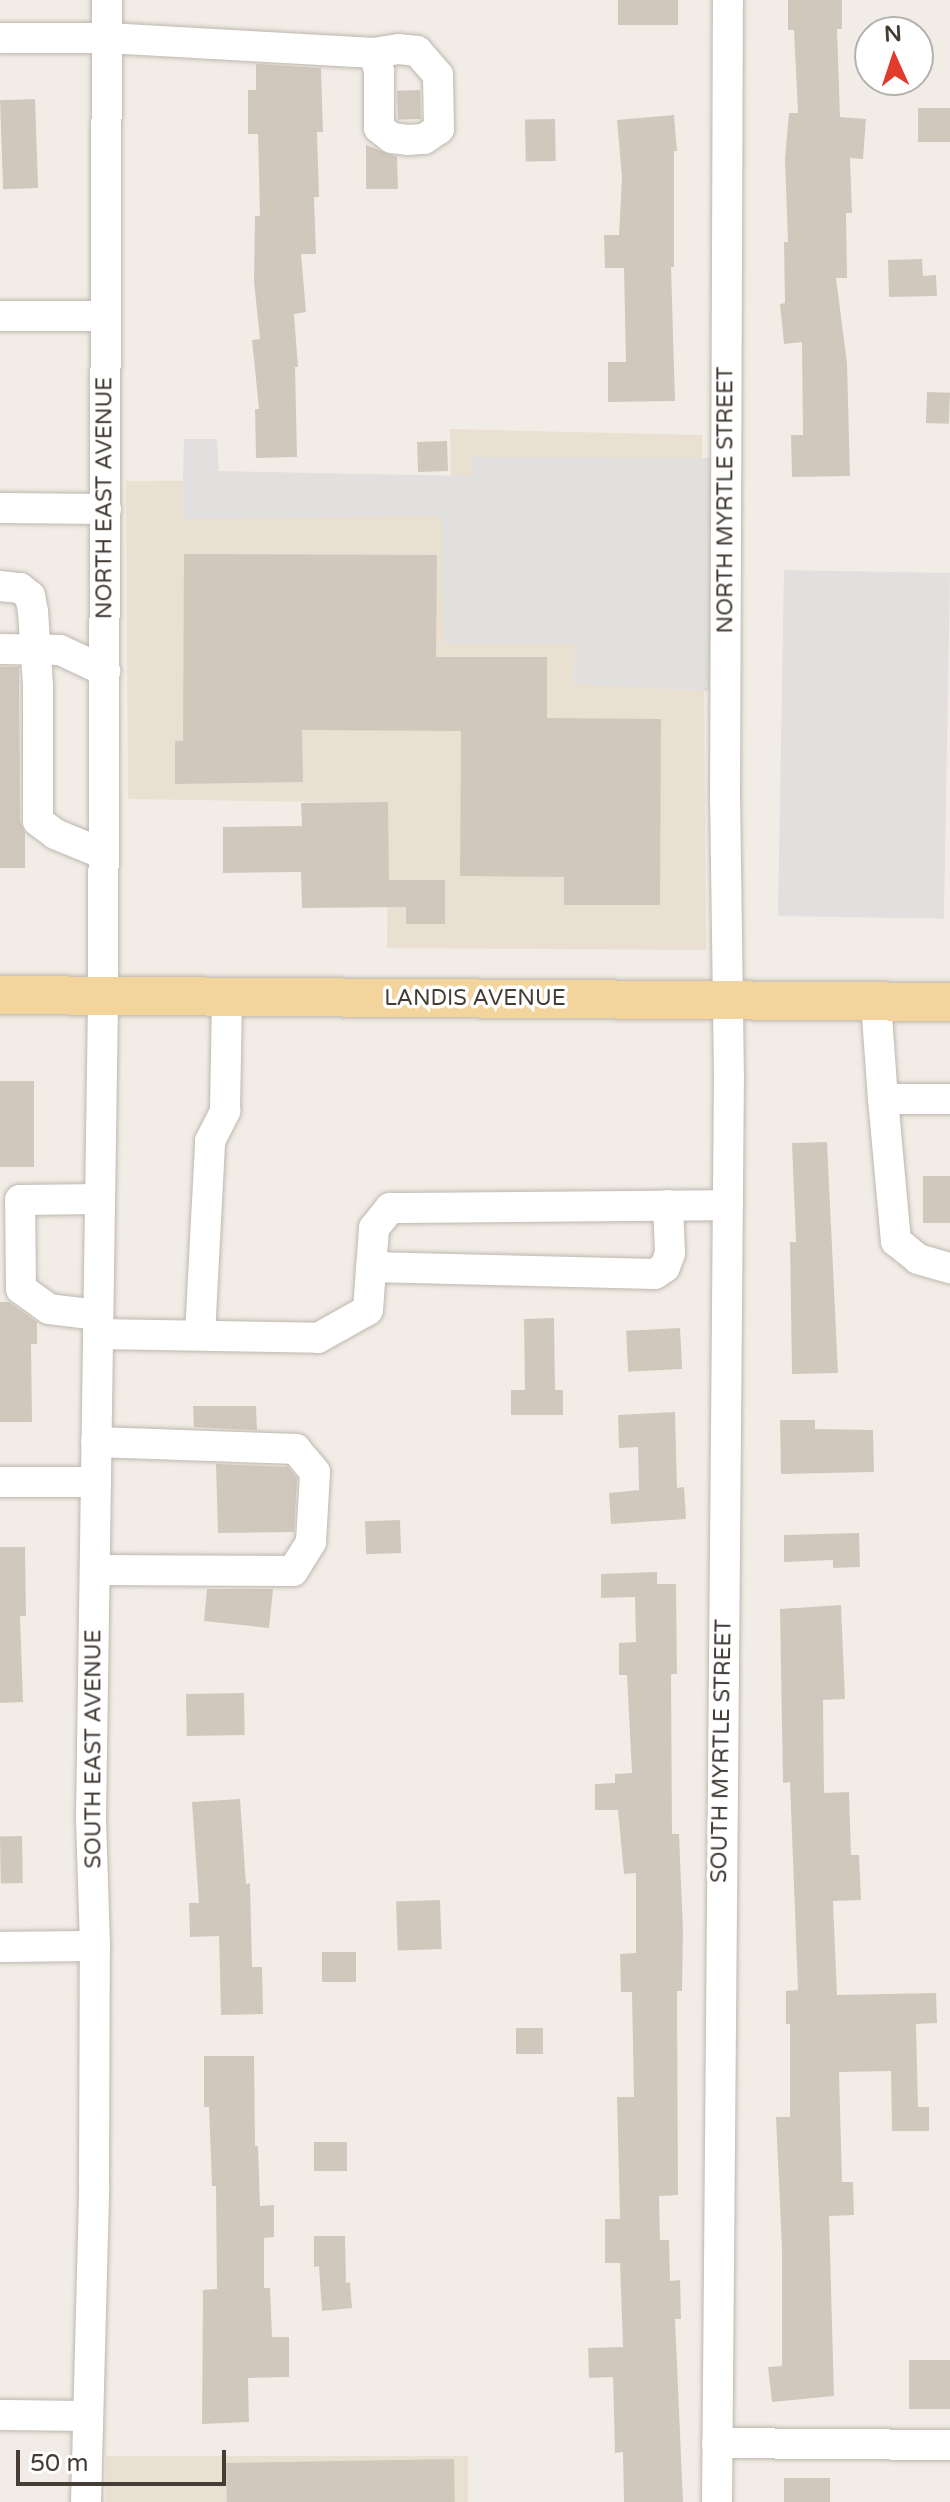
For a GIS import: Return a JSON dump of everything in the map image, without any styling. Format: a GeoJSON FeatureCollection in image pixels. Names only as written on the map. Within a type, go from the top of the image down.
{"type":"FeatureCollection","features":[{"type":"Feature","properties":{"kind":"main road","name":"LANDIS AVENUE"},"geometry":{"type":"LineString","coordinates":[[0,995],[950,1002]]}},
{"type":"Feature","properties":{"kind":"street","name":"NORTH EAST AVENUE"},"geometry":{"type":"LineString","coordinates":[[103,996],[107,0]]}},
{"type":"Feature","properties":{"kind":"street","name":"NORTH MYRTLE STREET"},"geometry":{"type":"LineString","coordinates":[[728,0],[725,801],[728,1000]]}},
{"type":"Feature","properties":{"kind":"street"},"geometry":{"type":"LineString","coordinates":[[0,38],[107,38],[374,53]]}},
{"type":"Feature","properties":{"kind":"street"},"geometry":{"type":"LineString","coordinates":[[0,316],[106,316]]}},
{"type":"Feature","properties":{"kind":"street"},"geometry":{"type":"LineString","coordinates":[[0,508],[106,509]]}},
{"type":"Feature","properties":{"kind":"street"},"geometry":{"type":"LineString","coordinates":[[0,586],[20,588],[30,596],[38,821],[55,834],[104,854]]}},
{"type":"Feature","properties":{"kind":"street"},"geometry":{"type":"LineString","coordinates":[[0,649],[60,650],[105,671]]}},
{"type":"Feature","properties":{"kind":"street","name":"SOUTH EAST AVENUE"},"geometry":{"type":"LineString","coordinates":[[86,2502],[95,1946],[91,1819],[103,996]]}},
{"type":"Feature","properties":{"kind":"street"},"geometry":{"type":"LineString","coordinates":[[200,1335],[210,1141],[225,1111],[227,997]]}},
{"type":"Feature","properties":{"kind":"street","name":"SOUTH MYRTLE STREET"},"geometry":{"type":"LineString","coordinates":[[717,2502],[728,1000]]}},
{"type":"Feature","properties":{"kind":"street"},"geometry":{"type":"LineString","coordinates":[[876,1002],[896,1241],[918,1259],[950,1268]]}},
{"type":"Feature","properties":{"kind":"street"},"geometry":{"type":"LineString","coordinates":[[883,1099],[950,1099]]}},
{"type":"Feature","properties":{"kind":"street"},"geometry":{"type":"LineString","coordinates":[[100,1199],[20,1200],[21,1289],[49,1309],[98,1325],[200,1335],[318,1338],[368,1310],[374,1228],[390,1208],[728,1205]]}},
{"type":"Feature","properties":{"kind":"street"},"geometry":{"type":"LineString","coordinates":[[371,1267],[655,1274],[665,1267],[670,1253],[668,1205]]}},
{"type":"Feature","properties":{"kind":"street"},"geometry":{"type":"LineString","coordinates":[[95,1570],[293,1571],[311,1542],[315,1472],[296,1449],[96,1442]]}},
{"type":"Feature","properties":{"kind":"street"},"geometry":{"type":"LineString","coordinates":[[0,1482],[96,1482]]}},
{"type":"Feature","properties":{"kind":"street"},"geometry":{"type":"LineString","coordinates":[[0,1947],[95,1946]]}},
{"type":"Feature","properties":{"kind":"street"},"geometry":{"type":"LineString","coordinates":[[0,2415],[88,2416]]}},
{"type":"Feature","properties":{"kind":"street"},"geometry":{"type":"LineString","coordinates":[[717,2443],[950,2445]]}},
{"type":"Feature","properties":{"kind":"shaded area"},"geometry":{"type":"Polygon","coordinates":[[[450,429],[702,435],[706,950],[387,948],[388,803],[128,799],[126,481],[451,480],[450,429]]]}},
{"type":"Feature","properties":{"kind":"shaded area"},"geometry":{"type":"Polygon","coordinates":[[[184,439],[217,439],[219,471],[471,476],[473,457],[726,458],[725,692],[573,684],[575,644],[444,643],[442,516],[182,519],[184,439]]]}},
{"type":"Feature","properties":{"kind":"shaded area"},"geometry":{"type":"Polygon","coordinates":[[[784,570],[950,573],[944,919],[778,916],[784,570]]]}},
{"type":"Feature","properties":{"kind":"shaded area"},"geometry":{"type":"Polygon","coordinates":[[[106,2456],[468,2456],[468,2502],[106,2502],[106,2456]]]}},
{"type":"Feature","properties":{"kind":"building"},"geometry":{"type":"Polygon","coordinates":[[[618,0],[678,0],[678,25],[618,25],[618,0]]]}},
{"type":"Feature","properties":{"kind":"building"},"geometry":{"type":"Polygon","coordinates":[[[788,0],[842,0],[842,29],[837,29],[840,117],[866,119],[863,159],[850,158],[852,213],[846,213],[847,278],[836,278],[847,363],[850,476],[792,477],[791,435],[803,435],[802,342],[784,344],[780,304],[785,303],[784,242],[788,242],[785,159],[789,113],[798,113],[794,30],[788,30],[788,0]]]}},
{"type":"Feature","properties":{"kind":"building"},"geometry":{"type":"Polygon","coordinates":[[[256,64],[321,68],[323,132],[317,132],[319,197],[314,197],[316,254],[301,254],[306,312],[294,314],[298,367],[295,367],[297,457],[256,458],[255,409],[259,409],[252,340],[260,339],[254,281],[255,216],[260,216],[258,134],[248,134],[248,90],[256,90],[256,64]]]}},
{"type":"Feature","properties":{"kind":"building"},"geometry":{"type":"Polygon","coordinates":[[[420,90],[421,119],[398,120],[397,91],[420,90]]]}},
{"type":"Feature","properties":{"kind":"building"},"geometry":{"type":"Polygon","coordinates":[[[35,99],[38,188],[3,189],[0,100],[35,99]]]}},
{"type":"Feature","properties":{"kind":"building"},"geometry":{"type":"Polygon","coordinates":[[[918,108],[950,108],[950,142],[918,142],[918,108]]]}},
{"type":"Feature","properties":{"kind":"building"},"geometry":{"type":"Polygon","coordinates":[[[674,115],[677,151],[674,151],[674,267],[671,267],[675,401],[608,402],[608,362],[626,362],[624,268],[605,268],[604,235],[619,235],[622,177],[617,120],[674,115]]]}},
{"type":"Feature","properties":{"kind":"building"},"geometry":{"type":"Polygon","coordinates":[[[555,119],[556,161],[526,162],[525,120],[555,119]]]}},
{"type":"Feature","properties":{"kind":"building"},"geometry":{"type":"Polygon","coordinates":[[[366,145],[397,157],[398,189],[366,189],[366,145]]]}},
{"type":"Feature","properties":{"kind":"building"},"geometry":{"type":"Polygon","coordinates":[[[922,259],[923,276],[936,275],[937,296],[889,297],[888,260],[922,259]]]}},
{"type":"Feature","properties":{"kind":"building"},"geometry":{"type":"Polygon","coordinates":[[[927,392],[950,393],[949,424],[926,423],[927,392]]]}},
{"type":"Feature","properties":{"kind":"building"},"geometry":{"type":"Polygon","coordinates":[[[447,441],[448,471],[418,472],[417,442],[447,441]]]}},
{"type":"Feature","properties":{"kind":"building"},"geometry":{"type":"Polygon","coordinates":[[[184,554],[437,555],[436,657],[547,657],[547,718],[661,719],[660,905],[564,905],[564,877],[460,876],[461,731],[302,730],[303,782],[175,784],[175,741],[183,741],[184,554]]]}},
{"type":"Feature","properties":{"kind":"building"},"geometry":{"type":"Polygon","coordinates":[[[0,667],[19,667],[20,821],[25,833],[25,868],[0,868],[0,667]]]}},
{"type":"Feature","properties":{"kind":"building"},"geometry":{"type":"Polygon","coordinates":[[[388,802],[389,880],[445,880],[445,924],[406,924],[406,907],[302,908],[301,872],[223,873],[223,827],[302,826],[301,803],[388,802]]]}},
{"type":"Feature","properties":{"kind":"building"},"geometry":{"type":"Polygon","coordinates":[[[0,1081],[34,1081],[34,1167],[0,1167],[0,1081]]]}},
{"type":"Feature","properties":{"kind":"building"},"geometry":{"type":"Polygon","coordinates":[[[827,1142],[838,1373],[792,1374],[790,1242],[796,1242],[792,1143],[827,1142]]]}},
{"type":"Feature","properties":{"kind":"building"},"geometry":{"type":"Polygon","coordinates":[[[923,1176],[950,1176],[950,1223],[923,1223],[923,1176]]]}},
{"type":"Feature","properties":{"kind":"building"},"geometry":{"type":"Polygon","coordinates":[[[0,1302],[9,1302],[37,1322],[37,1344],[31,1344],[32,1422],[0,1422],[0,1302]]]}},
{"type":"Feature","properties":{"kind":"building"},"geometry":{"type":"Polygon","coordinates":[[[554,1318],[555,1390],[563,1390],[563,1415],[511,1415],[511,1390],[525,1390],[524,1319],[554,1318]]]}},
{"type":"Feature","properties":{"kind":"building"},"geometry":{"type":"Polygon","coordinates":[[[680,1328],[682,1369],[628,1372],[626,1331],[680,1328]]]}},
{"type":"Feature","properties":{"kind":"building"},"geometry":{"type":"Polygon","coordinates":[[[193,1406],[256,1406],[257,1430],[194,1427],[193,1406]]]}},
{"type":"Feature","properties":{"kind":"building"},"geometry":{"type":"Polygon","coordinates":[[[675,1412],[677,1488],[684,1487],[686,1519],[611,1524],[609,1493],[639,1490],[638,1447],[619,1448],[618,1415],[675,1412]]]}},
{"type":"Feature","properties":{"kind":"building"},"geometry":{"type":"Polygon","coordinates":[[[780,1420],[815,1420],[815,1429],[873,1430],[874,1472],[781,1474],[780,1420]]]}},
{"type":"Feature","properties":{"kind":"building"},"geometry":{"type":"Polygon","coordinates":[[[216,1464],[288,1467],[297,1478],[294,1532],[218,1533],[216,1464]]]}},
{"type":"Feature","properties":{"kind":"building"},"geometry":{"type":"Polygon","coordinates":[[[400,1520],[401,1553],[366,1554],[365,1521],[400,1520]]]}},
{"type":"Feature","properties":{"kind":"building"},"geometry":{"type":"Polygon","coordinates":[[[859,1533],[860,1567],[833,1568],[833,1560],[784,1562],[784,1535],[859,1533]]]}},
{"type":"Feature","properties":{"kind":"building"},"geometry":{"type":"Polygon","coordinates":[[[0,1547],[25,1547],[26,1616],[20,1616],[23,1702],[0,1703],[0,1547]]]}},
{"type":"Feature","properties":{"kind":"building"},"geometry":{"type":"Polygon","coordinates":[[[657,1572],[657,1584],[676,1584],[677,1674],[671,1674],[672,1834],[679,1834],[683,1930],[682,1991],[677,1991],[678,2195],[659,2196],[660,2240],[669,2240],[670,2281],[680,2280],[681,2319],[675,2319],[683,2502],[624,2502],[623,2452],[615,2453],[613,2377],[589,2378],[588,2348],[623,2347],[620,2263],[605,2263],[605,2219],[620,2219],[617,2097],[634,2097],[632,1992],[621,1992],[620,1954],[636,1953],[636,1873],[624,1874],[618,1810],[595,1810],[595,1784],[615,1783],[615,1774],[632,1773],[627,1675],[619,1675],[619,1643],[636,1642],[635,1597],[601,1598],[601,1574],[657,1572]]]}},
{"type":"Feature","properties":{"kind":"building"},"geometry":{"type":"Polygon","coordinates":[[[207,1589],[273,1589],[269,1628],[204,1621],[207,1589]]]}},
{"type":"Feature","properties":{"kind":"building"},"geometry":{"type":"Polygon","coordinates":[[[841,1605],[845,1699],[823,1700],[824,1793],[849,1792],[851,1855],[859,1855],[861,1900],[833,1901],[837,1995],[936,1993],[937,2023],[916,2024],[918,2107],[929,2107],[929,2131],[892,2131],[891,2071],[839,2072],[842,2182],[853,2182],[854,2215],[829,2216],[834,2396],[772,2402],[768,2367],[782,2366],[782,2250],[776,2117],[790,2117],[790,2024],[786,2024],[786,1991],[798,1990],[790,1782],[783,1783],[780,1609],[841,1605]]]}},
{"type":"Feature","properties":{"kind":"building"},"geometry":{"type":"Polygon","coordinates":[[[244,1693],[245,1735],[187,1736],[186,1694],[244,1693]]]}},
{"type":"Feature","properties":{"kind":"building"},"geometry":{"type":"Polygon","coordinates":[[[240,1799],[246,1884],[250,1883],[252,1967],[262,1967],[263,2014],[221,2015],[219,1936],[190,1937],[189,1903],[199,1903],[192,1802],[240,1799]]]}},
{"type":"Feature","properties":{"kind":"building"},"geometry":{"type":"Polygon","coordinates":[[[0,1836],[22,1836],[23,1883],[1,1883],[0,1836]]]}},
{"type":"Feature","properties":{"kind":"building"},"geometry":{"type":"Polygon","coordinates":[[[440,1900],[442,1949],[398,1951],[396,1902],[440,1900]]]}},
{"type":"Feature","properties":{"kind":"building"},"geometry":{"type":"Polygon","coordinates":[[[322,1952],[356,1952],[356,1982],[322,1982],[322,1952]]]}},
{"type":"Feature","properties":{"kind":"building"},"geometry":{"type":"Polygon","coordinates":[[[516,2028],[543,2028],[543,2054],[516,2054],[516,2028]]]}},
{"type":"Feature","properties":{"kind":"building"},"geometry":{"type":"Polygon","coordinates":[[[204,2056],[254,2056],[255,2146],[258,2146],[260,2206],[274,2205],[274,2237],[264,2238],[264,2288],[270,2288],[272,2337],[289,2337],[289,2377],[248,2378],[249,2422],[202,2424],[203,2290],[217,2289],[216,2186],[212,2186],[209,2107],[204,2107],[204,2056]]]}},
{"type":"Feature","properties":{"kind":"building"},"geometry":{"type":"Polygon","coordinates":[[[314,2142],[347,2142],[347,2171],[314,2171],[314,2142]]]}},
{"type":"Feature","properties":{"kind":"building"},"geometry":{"type":"Polygon","coordinates":[[[314,2236],[345,2236],[346,2283],[350,2282],[352,2308],[322,2311],[319,2266],[314,2267],[314,2236]]]}},
{"type":"Feature","properties":{"kind":"building"},"geometry":{"type":"Polygon","coordinates":[[[909,2360],[950,2360],[950,2409],[909,2409],[909,2360]]]}},
{"type":"Feature","properties":{"kind":"building"},"geometry":{"type":"Polygon","coordinates":[[[454,2459],[455,2502],[227,2502],[226,2463],[454,2459]]]}},
{"type":"Feature","properties":{"kind":"building"},"geometry":{"type":"Polygon","coordinates":[[[784,2478],[830,2478],[830,2502],[784,2502],[784,2478]]]}}]}
